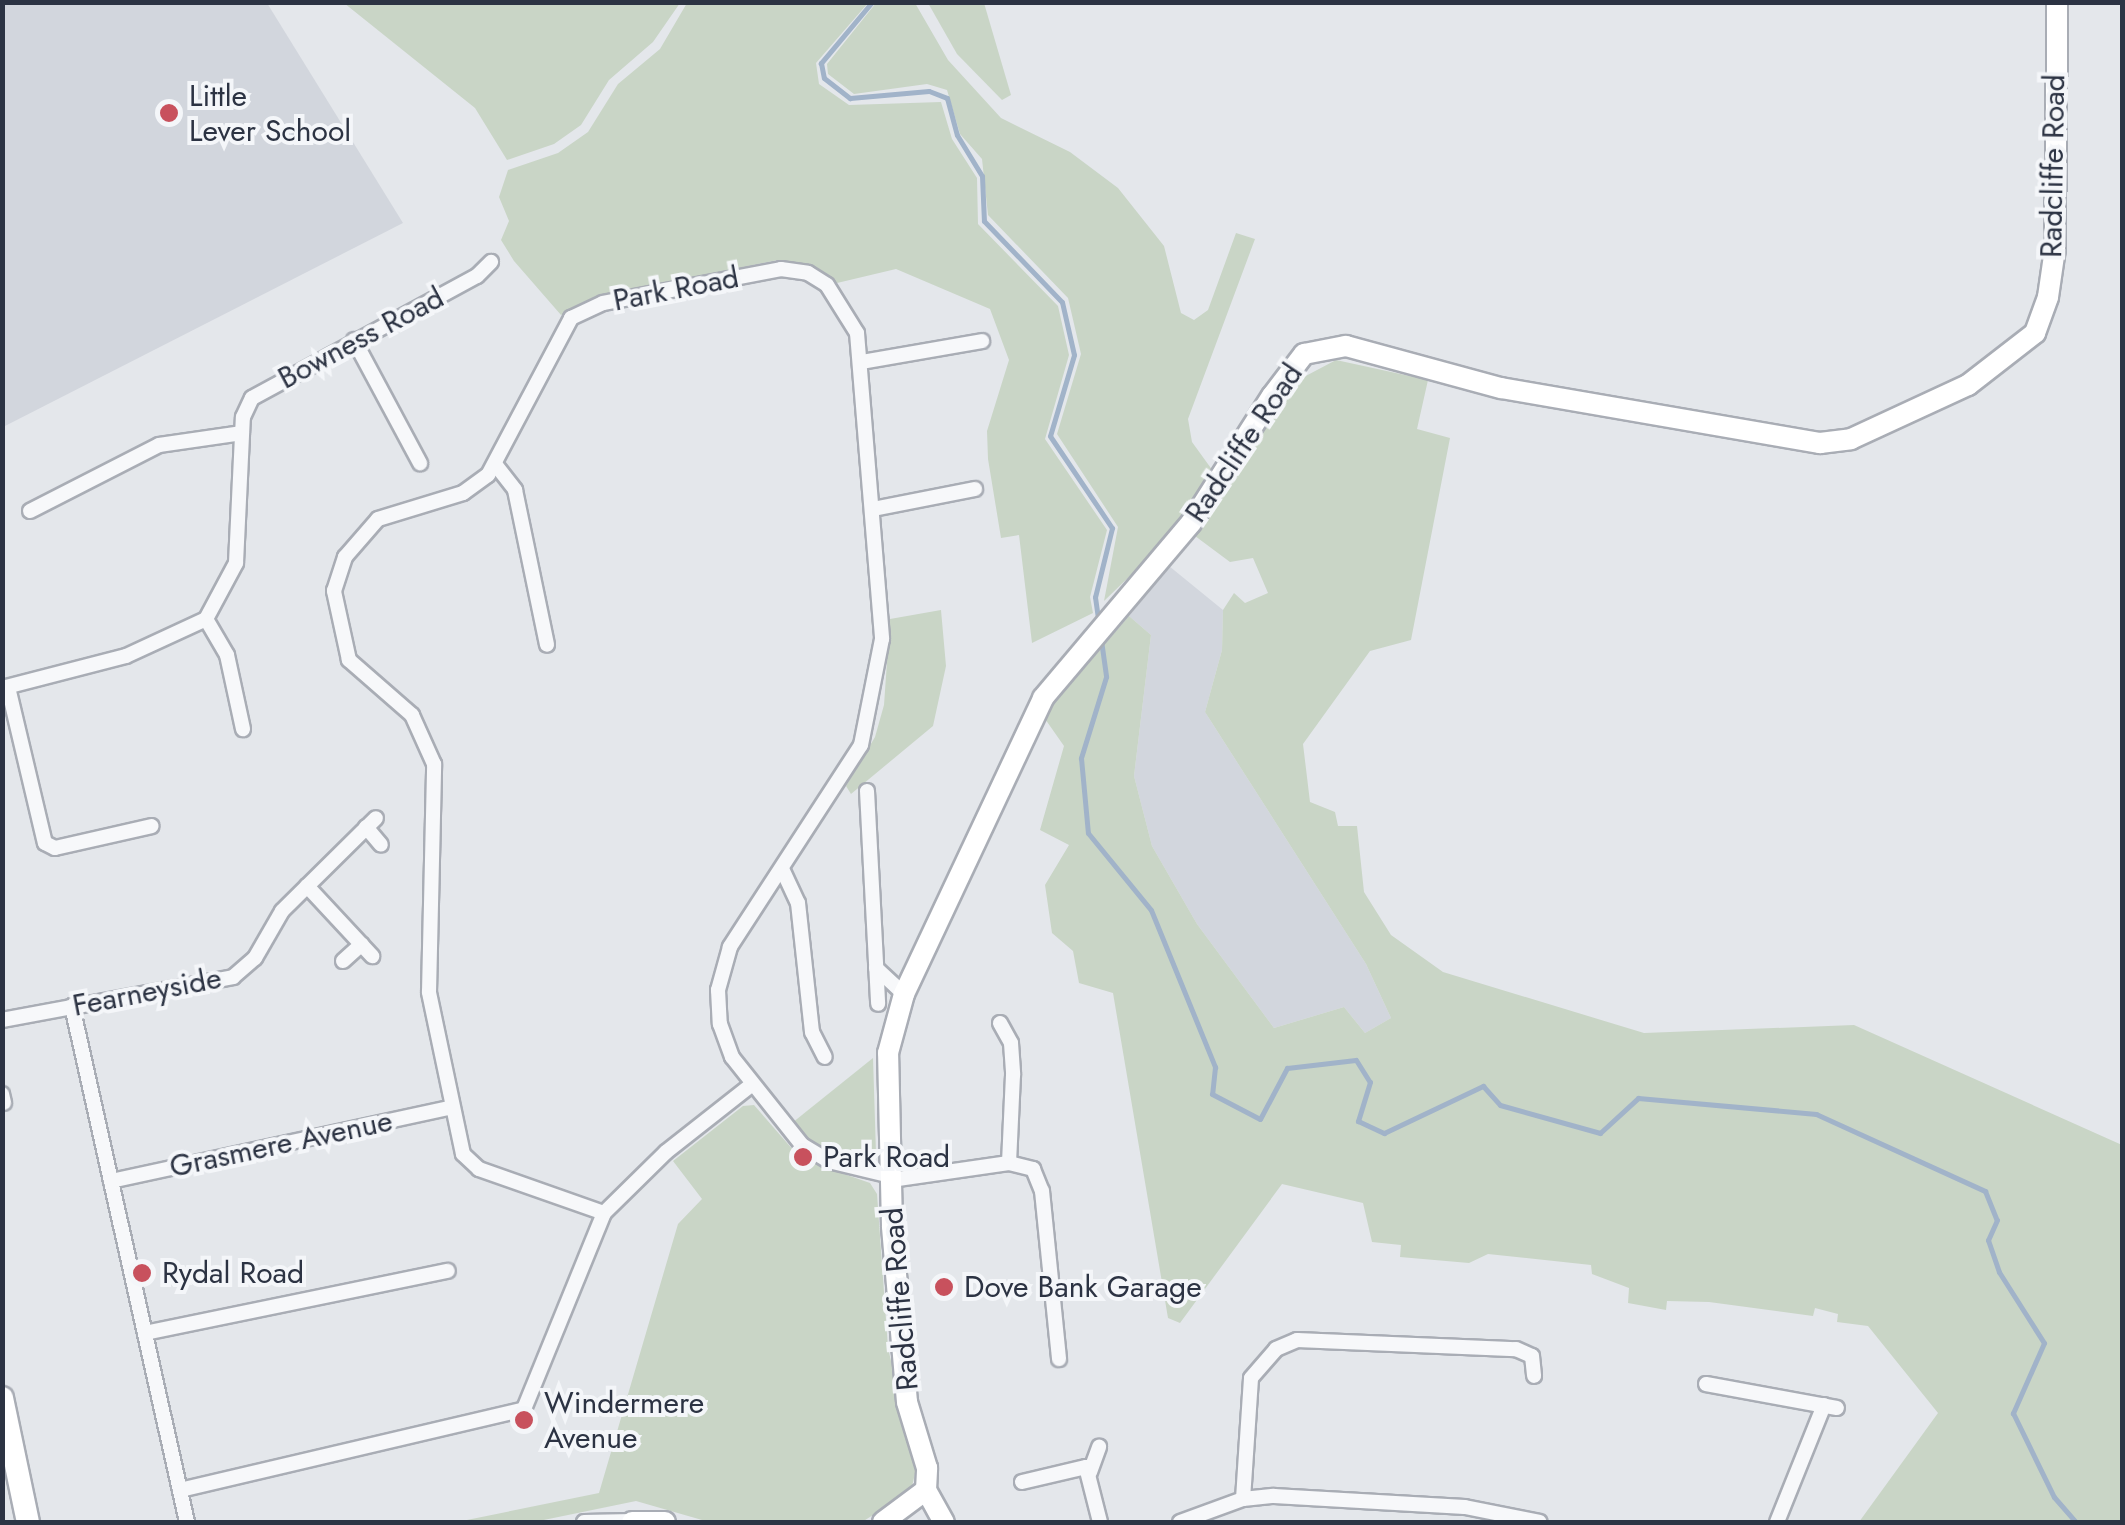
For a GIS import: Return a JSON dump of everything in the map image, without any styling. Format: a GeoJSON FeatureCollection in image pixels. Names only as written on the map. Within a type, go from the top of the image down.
{"type":"FeatureCollection","features":[{"type":"Feature","properties":{"kind":"main road","name":"Radcliffe Road"},"geometry":{"type":"LineString","coordinates":[[944,1522],[926,1490],[899,1337],[888,1053],[904,994],[1043,698],[1191,523],[1294,368],[1324,346],[1501,388],[1820,444],[1852,439],[1999,366],[2034,333],[2048,296],[2055,249],[2058,2]]}},
{"type":"Feature","properties":{"kind":"main road"},"geometry":{"type":"LineString","coordinates":[[3,1405],[28,1522]]}},
{"type":"Feature","properties":{"kind":"main road"},"geometry":{"type":"LineString","coordinates":[[883,1522],[926,1490]]}},
{"type":"Feature","properties":{"kind":"main road"},"geometry":{"type":"LineString","coordinates":[[633,1522],[665,1522]]}},
{"type":"Feature","properties":{"kind":"street","name":"Bowness Road"},"geometry":{"type":"LineString","coordinates":[[206,619],[236,563],[242,433],[252,398],[478,276],[491,262]]}},
{"type":"Feature","properties":{"kind":"street","name":"Park Road"},"geometry":{"type":"LineString","coordinates":[[604,1213],[479,1170],[463,1154],[430,992],[434,764],[412,715],[349,660],[334,591],[345,557],[366,528],[393,511],[463,493],[495,464],[563,326],[602,302],[767,271],[808,272],[834,292],[851,318],[862,362],[882,634],[875,697],[847,773],[730,947],[720,977],[720,1024],[751,1085],[810,1151],[870,1176],[891,1178]]}},
{"type":"Feature","properties":{"kind":"street"},"geometry":{"type":"LineString","coordinates":[[951,328],[954,345]]}},
{"type":"Feature","properties":{"kind":"street"},"geometry":{"type":"LineString","coordinates":[[354,340],[409,424],[420,463]]}},
{"type":"Feature","properties":{"kind":"street"},"geometry":{"type":"LineString","coordinates":[[862,362],[982,341]]}},
{"type":"Feature","properties":{"kind":"street"},"geometry":{"type":"LineString","coordinates":[[30,511],[159,446],[242,433]]}},
{"type":"Feature","properties":{"kind":"street"},"geometry":{"type":"LineString","coordinates":[[495,464],[515,490],[546,645]]}},
{"type":"Feature","properties":{"kind":"street"},"geometry":{"type":"LineString","coordinates":[[873,509],[953,502],[975,490]]}},
{"type":"Feature","properties":{"kind":"street"},"geometry":{"type":"LineString","coordinates":[[152,826],[55,848],[45,843],[6,687],[126,656],[206,619],[227,655],[242,729]]}},
{"type":"Feature","properties":{"kind":"street"},"geometry":{"type":"LineString","coordinates":[[866,790],[878,1004]]}},
{"type":"Feature","properties":{"kind":"street","name":"Fearneyside"},"geometry":{"type":"LineString","coordinates":[[2,1020],[234,976],[307,886],[371,822],[381,845]]}},
{"type":"Feature","properties":{"kind":"street"},"geometry":{"type":"LineString","coordinates":[[783,871],[798,903],[812,1032],[825,1057]]}},
{"type":"Feature","properties":{"kind":"street"},"geometry":{"type":"LineString","coordinates":[[307,886],[367,950],[343,960]]}},
{"type":"Feature","properties":{"kind":"street"},"geometry":{"type":"LineString","coordinates":[[876,968],[904,994]]}},
{"type":"Feature","properties":{"kind":"street"},"geometry":{"type":"LineString","coordinates":[[72,1006],[187,1522]]}},
{"type":"Feature","properties":{"kind":"street"},"geometry":{"type":"LineString","coordinates":[[1000,1023],[1010,1043],[1013,1075],[1009,1163]]}},
{"type":"Feature","properties":{"kind":"street"},"geometry":{"type":"LineString","coordinates":[[180,1490],[524,1410],[604,1213],[666,1152],[751,1085]]}},
{"type":"Feature","properties":{"kind":"street","name":"Grasmere Avenue"},"geometry":{"type":"LineString","coordinates":[[111,1181],[452,1107]]}},
{"type":"Feature","properties":{"kind":"street"},"geometry":{"type":"LineString","coordinates":[[891,1178],[1009,1163],[1022,1164],[1040,1178],[1059,1359]]}},
{"type":"Feature","properties":{"kind":"street"},"geometry":{"type":"LineString","coordinates":[[145,1333],[448,1271]]}},
{"type":"Feature","properties":{"kind":"street"},"geometry":{"type":"LineString","coordinates":[[1243,1499],[1252,1378],[1276,1349],[1297,1340],[1516,1349],[1532,1356],[1534,1376]]}},
{"type":"Feature","properties":{"kind":"street"},"geometry":{"type":"LineString","coordinates":[[1704,1403],[1707,1384],[1831,1406],[1777,1522]]}},
{"type":"Feature","properties":{"kind":"street"},"geometry":{"type":"LineString","coordinates":[[1100,1447],[1090,1472],[1100,1522]]}},
{"type":"Feature","properties":{"kind":"street"},"geometry":{"type":"LineString","coordinates":[[1022,1482],[1083,1467],[1090,1472]]}},
{"type":"Feature","properties":{"kind":"street"},"geometry":{"type":"LineString","coordinates":[[1180,1522],[1243,1499],[1453,1506],[1540,1522]]}},
{"type":"Feature","properties":{"kind":"street"},"geometry":{"type":"LineString","coordinates":[[584,1522],[633,1522]]}},
{"type":"Feature","properties":{"kind":"shaded area","name":"Little Lever School"},"geometry":{"type":"Polygon","coordinates":[[[3,2],[267,3],[403,223],[3,427],[3,2]]]}},
{"type":"Feature","properties":{"kind":"shaded area"},"geometry":{"type":"Polygon","coordinates":[[[1169,566],[1223,610],[1222,650],[1205,712],[1366,964],[1391,1018],[1365,1033],[1344,1007],[1274,1028],[1197,924],[1152,846],[1134,776],[1151,635],[1129,616],[1169,566]]]}},
{"type":"Feature","properties":{"kind":"green space"},"geometry":{"type":"Polygon","coordinates":[[[344,3],[680,3],[653,42],[609,80],[581,125],[554,144],[507,160],[475,108],[344,3]]]}},
{"type":"Feature","properties":{"kind":"green space"},"geometry":{"type":"Polygon","coordinates":[[[687,3],[868,3],[816,63],[819,84],[849,105],[941,102],[952,139],[977,178],[978,224],[1058,306],[1069,355],[1045,439],[1107,530],[1090,597],[1093,613],[1032,643],[1019,535],[1001,538],[988,459],[987,431],[1009,360],[990,309],[896,269],[837,283],[807,264],[778,260],[601,296],[561,315],[514,261],[501,240],[509,221],[499,197],[508,170],[558,153],[588,132],[618,84],[660,49],[687,3]]]}},
{"type":"Feature","properties":{"kind":"green space"},"geometry":{"type":"Polygon","coordinates":[[[876,3],[915,3],[948,60],[1001,118],[1070,152],[1118,188],[1164,246],[1181,313],[1194,320],[1208,310],[1236,233],[1255,239],[1188,419],[1192,442],[1213,471],[1164,543],[1104,601],[1118,527],[1057,434],[1081,354],[1068,298],[988,215],[982,159],[960,134],[947,90],[927,84],[854,94],[828,74],[827,64],[876,3]]]}},
{"type":"Feature","properties":{"kind":"green space"},"geometry":{"type":"Polygon","coordinates":[[[928,3],[984,3],[1011,95],[1002,100],[957,54],[928,3]]]}},
{"type":"Feature","properties":{"kind":"green space"},"geometry":{"type":"Polygon","coordinates":[[[1336,360],[1428,380],[1417,429],[1450,438],[1411,640],[1370,651],[1303,744],[1310,802],[1335,812],[1338,826],[1357,826],[1364,892],[1391,935],[1443,972],[1644,1033],[1854,1025],[2122,1145],[2122,1522],[1859,1522],[1938,1413],[1868,1326],[1837,1322],[1838,1314],[1815,1308],[1813,1316],[1709,1302],[1667,1301],[1666,1310],[1628,1303],[1629,1288],[1592,1274],[1591,1265],[1488,1254],[1469,1263],[1400,1257],[1401,1245],[1372,1242],[1363,1203],[1282,1184],[1180,1323],[1168,1318],[1113,993],[1079,983],[1073,951],[1052,933],[1045,885],[1069,845],[1040,830],[1064,746],[1043,716],[1129,616],[1151,635],[1134,776],[1152,846],[1197,924],[1274,1028],[1344,1007],[1365,1033],[1391,1018],[1366,964],[1205,712],[1222,650],[1223,610],[1234,593],[1245,603],[1268,593],[1253,558],[1230,562],[1191,533],[1300,379],[1336,360]]]}},
{"type":"Feature","properties":{"kind":"green space"},"geometry":{"type":"Polygon","coordinates":[[[941,610],[946,666],[933,726],[851,794],[846,786],[875,737],[884,705],[890,619],[941,610]]]}},
{"type":"Feature","properties":{"kind":"green space"},"geometry":{"type":"Polygon","coordinates":[[[873,1058],[876,1153],[865,1168],[821,1150],[792,1123],[873,1058]]]}},
{"type":"Feature","properties":{"kind":"green space"},"geometry":{"type":"Polygon","coordinates":[[[754,1105],[801,1159],[870,1183],[877,1194],[888,1348],[916,1469],[911,1491],[862,1522],[709,1522],[636,1501],[534,1522],[457,1522],[599,1493],[678,1224],[702,1199],[673,1161],[743,1106],[754,1105]]]}},
{"type":"Feature","properties":{"kind":"waterway"},"geometry":{"type":"LineString","coordinates":[[872,2],[821,63],[824,78],[850,98],[929,91],[947,98],[957,135],[982,176],[984,221],[1062,302],[1074,355],[1050,436],[1112,528],[1095,597],[1099,624]]}},
{"type":"Feature","properties":{"kind":"waterway"},"geometry":{"type":"LineString","coordinates":[[1101,640],[1106,677],[1081,758],[1088,833],[1151,910],[1215,1067],[1212,1094],[1260,1119],[1287,1068],[1356,1060],[1370,1082],[1358,1121],[1384,1133],[1483,1086],[1500,1105],[1600,1133],[1638,1098],[1816,1114],[1985,1191],[1997,1220],[1988,1240],[1999,1272],[2044,1343],[2013,1413],[2054,1497],[2076,1522]]}},
{"type":"Feature","properties":{"kind":"place","name":"Little Lever School"},"geometry":{"type":"Point","coordinates":[169,113]}},
{"type":"Feature","properties":{"kind":"place","name":"Park Road"},"geometry":{"type":"Point","coordinates":[803,1157]}},
{"type":"Feature","properties":{"kind":"place","name":"Rydal Road"},"geometry":{"type":"Point","coordinates":[142,1273]}},
{"type":"Feature","properties":{"kind":"place","name":"Dove Bank Garage"},"geometry":{"type":"Point","coordinates":[944,1287]}},
{"type":"Feature","properties":{"kind":"place","name":"Windermere Avenue"},"geometry":{"type":"Point","coordinates":[524,1420]}}]}
